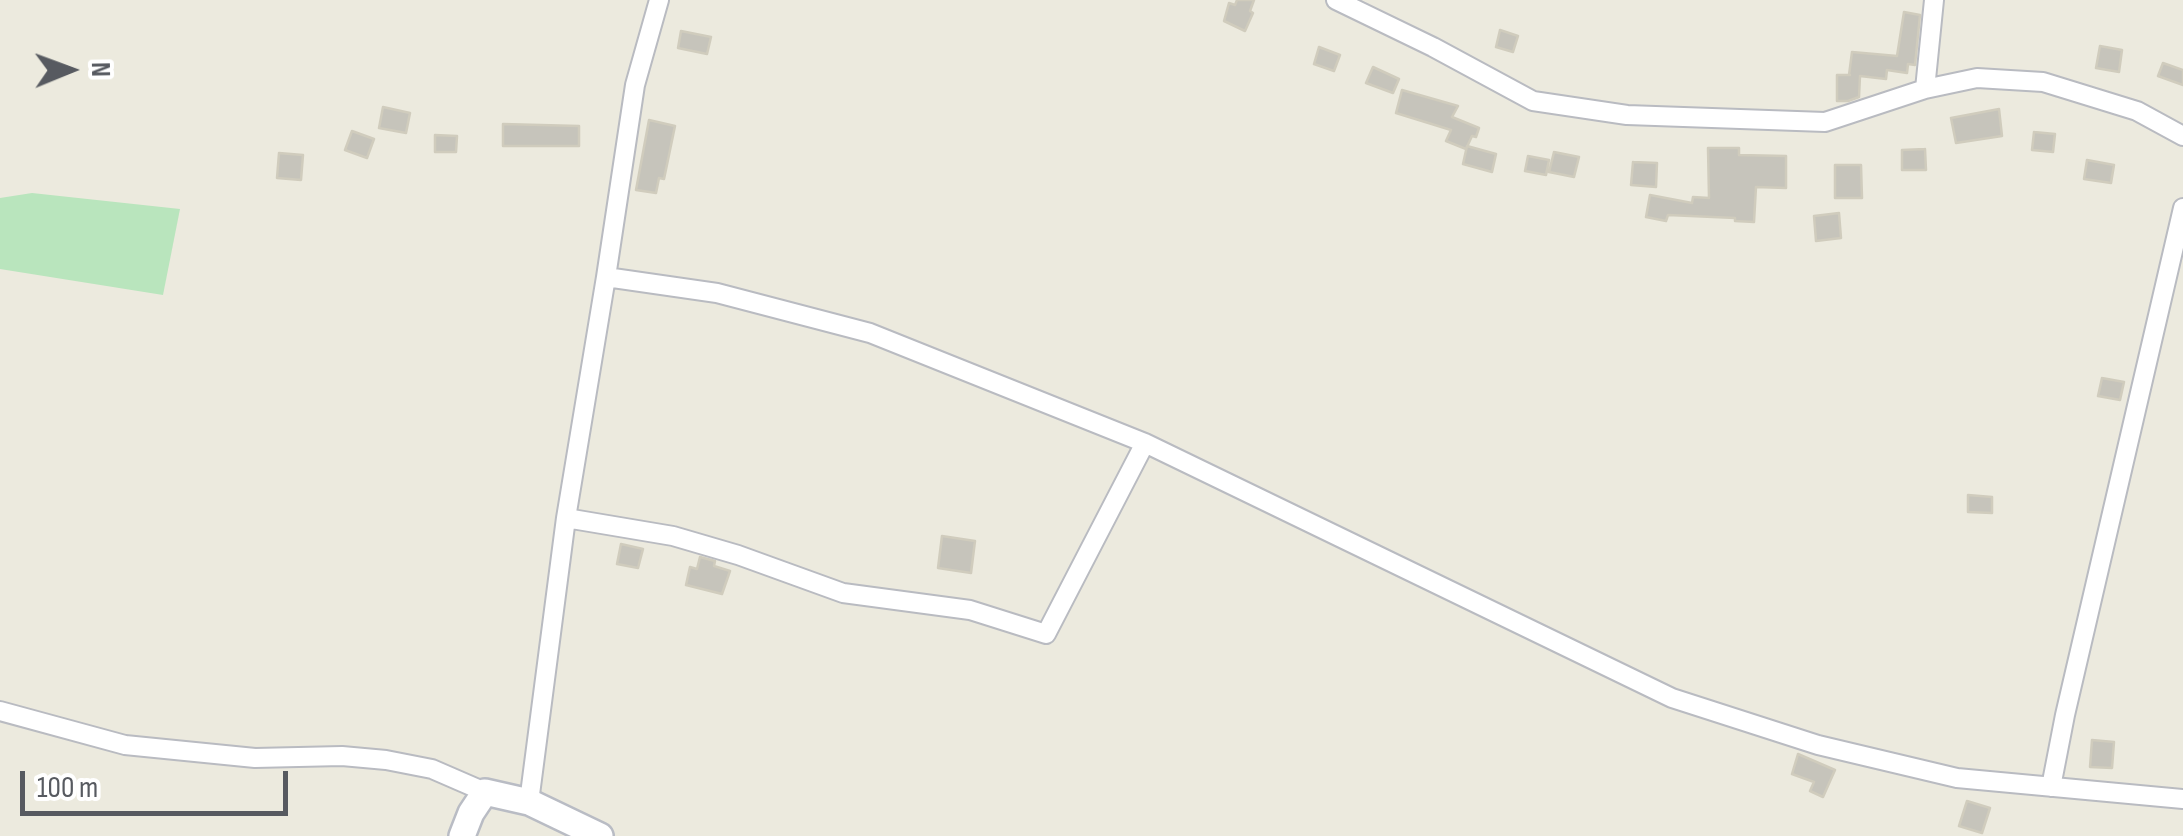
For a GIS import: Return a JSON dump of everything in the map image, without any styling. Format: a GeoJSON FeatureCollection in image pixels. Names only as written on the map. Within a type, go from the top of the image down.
{"type":"FeatureCollection","features":[{"type":"Feature","properties":{"kind":"street"},"geometry":{"type":"LineString","coordinates":[[529,802],[566,518],[635,86],[658,0]]}},
{"type":"Feature","properties":{"kind":"street"},"geometry":{"type":"LineString","coordinates":[[1336,0],[1533,101],[1627,115],[1825,122],[1925,89],[1978,78],[2043,82],[2137,111],[2183,136]]}},
{"type":"Feature","properties":{"kind":"street"},"geometry":{"type":"LineString","coordinates":[[1925,89],[1934,0]]}},
{"type":"Feature","properties":{"kind":"street"},"geometry":{"type":"LineString","coordinates":[[2050,787],[2183,208]]}},
{"type":"Feature","properties":{"kind":"street"},"geometry":{"type":"LineString","coordinates":[[606,278],[716,292],[870,333],[1145,443],[1672,698],[1836,749],[1957,778],[2183,799]]}},
{"type":"Feature","properties":{"kind":"street"},"geometry":{"type":"LineString","coordinates":[[566,518],[673,536],[843,593],[970,610],[1046,634],[1145,443]]}},
{"type":"Feature","properties":{"kind":"street"},"geometry":{"type":"LineString","coordinates":[[0,710],[124,745],[256,758],[342,756],[432,769],[485,792],[529,802],[600,836]]}},
{"type":"Feature","properties":{"kind":"street"},"geometry":{"type":"LineString","coordinates":[[462,836],[485,792]]}},
{"type":"Feature","properties":{"kind":"green space"},"geometry":{"type":"Polygon","coordinates":[[[32,193],[180,209],[163,295],[0,269],[0,198],[32,193]]]}},
{"type":"Feature","properties":{"kind":"building"},"geometry":{"type":"Polygon","coordinates":[[[1237,0],[1254,0],[1245,31],[1224,21],[1229,3],[1235,5],[1237,0]]]}},
{"type":"Feature","properties":{"kind":"building"},"geometry":{"type":"Polygon","coordinates":[[[1904,12],[1920,15],[1915,65],[1908,64],[1907,73],[1887,70],[1886,79],[1860,76],[1859,97],[1837,101],[1837,75],[1849,75],[1852,52],[1897,56],[1904,12]]]}},
{"type":"Feature","properties":{"kind":"building"},"geometry":{"type":"Polygon","coordinates":[[[1500,30],[1518,36],[1513,52],[1496,47],[1500,30]]]}},
{"type":"Feature","properties":{"kind":"building"},"geometry":{"type":"Polygon","coordinates":[[[681,31],[711,37],[707,54],[678,48],[681,31]]]}},
{"type":"Feature","properties":{"kind":"building"},"geometry":{"type":"Polygon","coordinates":[[[2100,46],[2122,50],[2119,72],[2096,68],[2100,46]]]}},
{"type":"Feature","properties":{"kind":"building"},"geometry":{"type":"Polygon","coordinates":[[[1319,47],[1340,55],[1334,71],[1314,64],[1319,47]]]}},
{"type":"Feature","properties":{"kind":"building"},"geometry":{"type":"Polygon","coordinates":[[[2163,63],[2183,70],[2183,85],[2158,76],[2163,63]]]}},
{"type":"Feature","properties":{"kind":"building"},"geometry":{"type":"Polygon","coordinates":[[[1373,67],[1399,79],[1393,93],[1366,83],[1373,67]]]}},
{"type":"Feature","properties":{"kind":"building"},"geometry":{"type":"Polygon","coordinates":[[[1402,90],[1458,106],[1452,117],[1479,128],[1476,137],[1472,136],[1466,149],[1446,141],[1451,130],[1396,113],[1402,90]]]}},
{"type":"Feature","properties":{"kind":"building"},"geometry":{"type":"Polygon","coordinates":[[[383,107],[410,113],[406,133],[379,128],[383,107]]]}},
{"type":"Feature","properties":{"kind":"building"},"geometry":{"type":"Polygon","coordinates":[[[1999,109],[2002,136],[1956,143],[1951,118],[1999,109]]]}},
{"type":"Feature","properties":{"kind":"building"},"geometry":{"type":"Polygon","coordinates":[[[649,120],[675,126],[664,179],[659,178],[656,193],[636,190],[649,120]]]}},
{"type":"Feature","properties":{"kind":"building"},"geometry":{"type":"Polygon","coordinates":[[[503,124],[579,126],[579,146],[503,146],[503,124]]]}},
{"type":"Feature","properties":{"kind":"building"},"geometry":{"type":"Polygon","coordinates":[[[352,131],[374,139],[367,158],[345,150],[352,131]]]}},
{"type":"Feature","properties":{"kind":"building"},"geometry":{"type":"Polygon","coordinates":[[[2034,132],[2055,134],[2053,152],[2032,150],[2034,132]]]}},
{"type":"Feature","properties":{"kind":"building"},"geometry":{"type":"Polygon","coordinates":[[[435,135],[457,136],[456,152],[435,152],[435,135]]]}},
{"type":"Feature","properties":{"kind":"building"},"geometry":{"type":"Polygon","coordinates":[[[1467,146],[1496,154],[1492,172],[1463,164],[1467,146]]]}},
{"type":"Feature","properties":{"kind":"building"},"geometry":{"type":"Polygon","coordinates":[[[1708,148],[1739,148],[1739,155],[1786,156],[1786,188],[1756,187],[1754,222],[1735,218],[1668,215],[1666,221],[1646,217],[1650,195],[1692,203],[1693,197],[1709,198],[1708,148]]]}},
{"type":"Feature","properties":{"kind":"building"},"geometry":{"type":"Polygon","coordinates":[[[1925,149],[1926,170],[1902,170],[1902,150],[1925,149]]]}},
{"type":"Feature","properties":{"kind":"building"},"geometry":{"type":"Polygon","coordinates":[[[1554,152],[1579,157],[1574,177],[1549,172],[1554,152]]]}},
{"type":"Feature","properties":{"kind":"building"},"geometry":{"type":"Polygon","coordinates":[[[279,153],[303,155],[301,180],[277,178],[279,153]]]}},
{"type":"Feature","properties":{"kind":"building"},"geometry":{"type":"Polygon","coordinates":[[[1528,156],[1549,160],[1546,175],[1525,171],[1528,156]]]}},
{"type":"Feature","properties":{"kind":"building"},"geometry":{"type":"Polygon","coordinates":[[[2087,160],[2114,165],[2111,183],[2084,179],[2087,160]]]}},
{"type":"Feature","properties":{"kind":"building"},"geometry":{"type":"Polygon","coordinates":[[[1633,162],[1657,163],[1656,187],[1631,185],[1633,162]]]}},
{"type":"Feature","properties":{"kind":"building"},"geometry":{"type":"Polygon","coordinates":[[[1835,165],[1861,165],[1862,198],[1835,198],[1835,165]]]}},
{"type":"Feature","properties":{"kind":"building"},"geometry":{"type":"Polygon","coordinates":[[[1839,213],[1841,238],[1816,241],[1814,216],[1839,213]]]}},
{"type":"Feature","properties":{"kind":"building"},"geometry":{"type":"Polygon","coordinates":[[[2102,378],[2124,382],[2120,400],[2098,396],[2102,378]]]}},
{"type":"Feature","properties":{"kind":"building"},"geometry":{"type":"Polygon","coordinates":[[[1968,495],[1992,497],[1992,513],[1968,512],[1968,495]]]}},
{"type":"Feature","properties":{"kind":"building"},"geometry":{"type":"Polygon","coordinates":[[[942,536],[975,541],[971,573],[938,568],[942,536]]]}},
{"type":"Feature","properties":{"kind":"building"},"geometry":{"type":"Polygon","coordinates":[[[621,544],[643,549],[638,568],[617,564],[621,544]]]}},
{"type":"Feature","properties":{"kind":"building"},"geometry":{"type":"Polygon","coordinates":[[[700,557],[730,571],[722,594],[686,585],[690,567],[697,569],[700,557]]]}},
{"type":"Feature","properties":{"kind":"building"},"geometry":{"type":"Polygon","coordinates":[[[2092,740],[2114,742],[2112,768],[2090,767],[2092,740]]]}},
{"type":"Feature","properties":{"kind":"building"},"geometry":{"type":"Polygon","coordinates":[[[1798,754],[1835,770],[1823,797],[1810,791],[1814,782],[1792,774],[1798,754]]]}},
{"type":"Feature","properties":{"kind":"building"},"geometry":{"type":"Polygon","coordinates":[[[1967,801],[1990,808],[1982,833],[1959,826],[1967,801]]]}}]}
